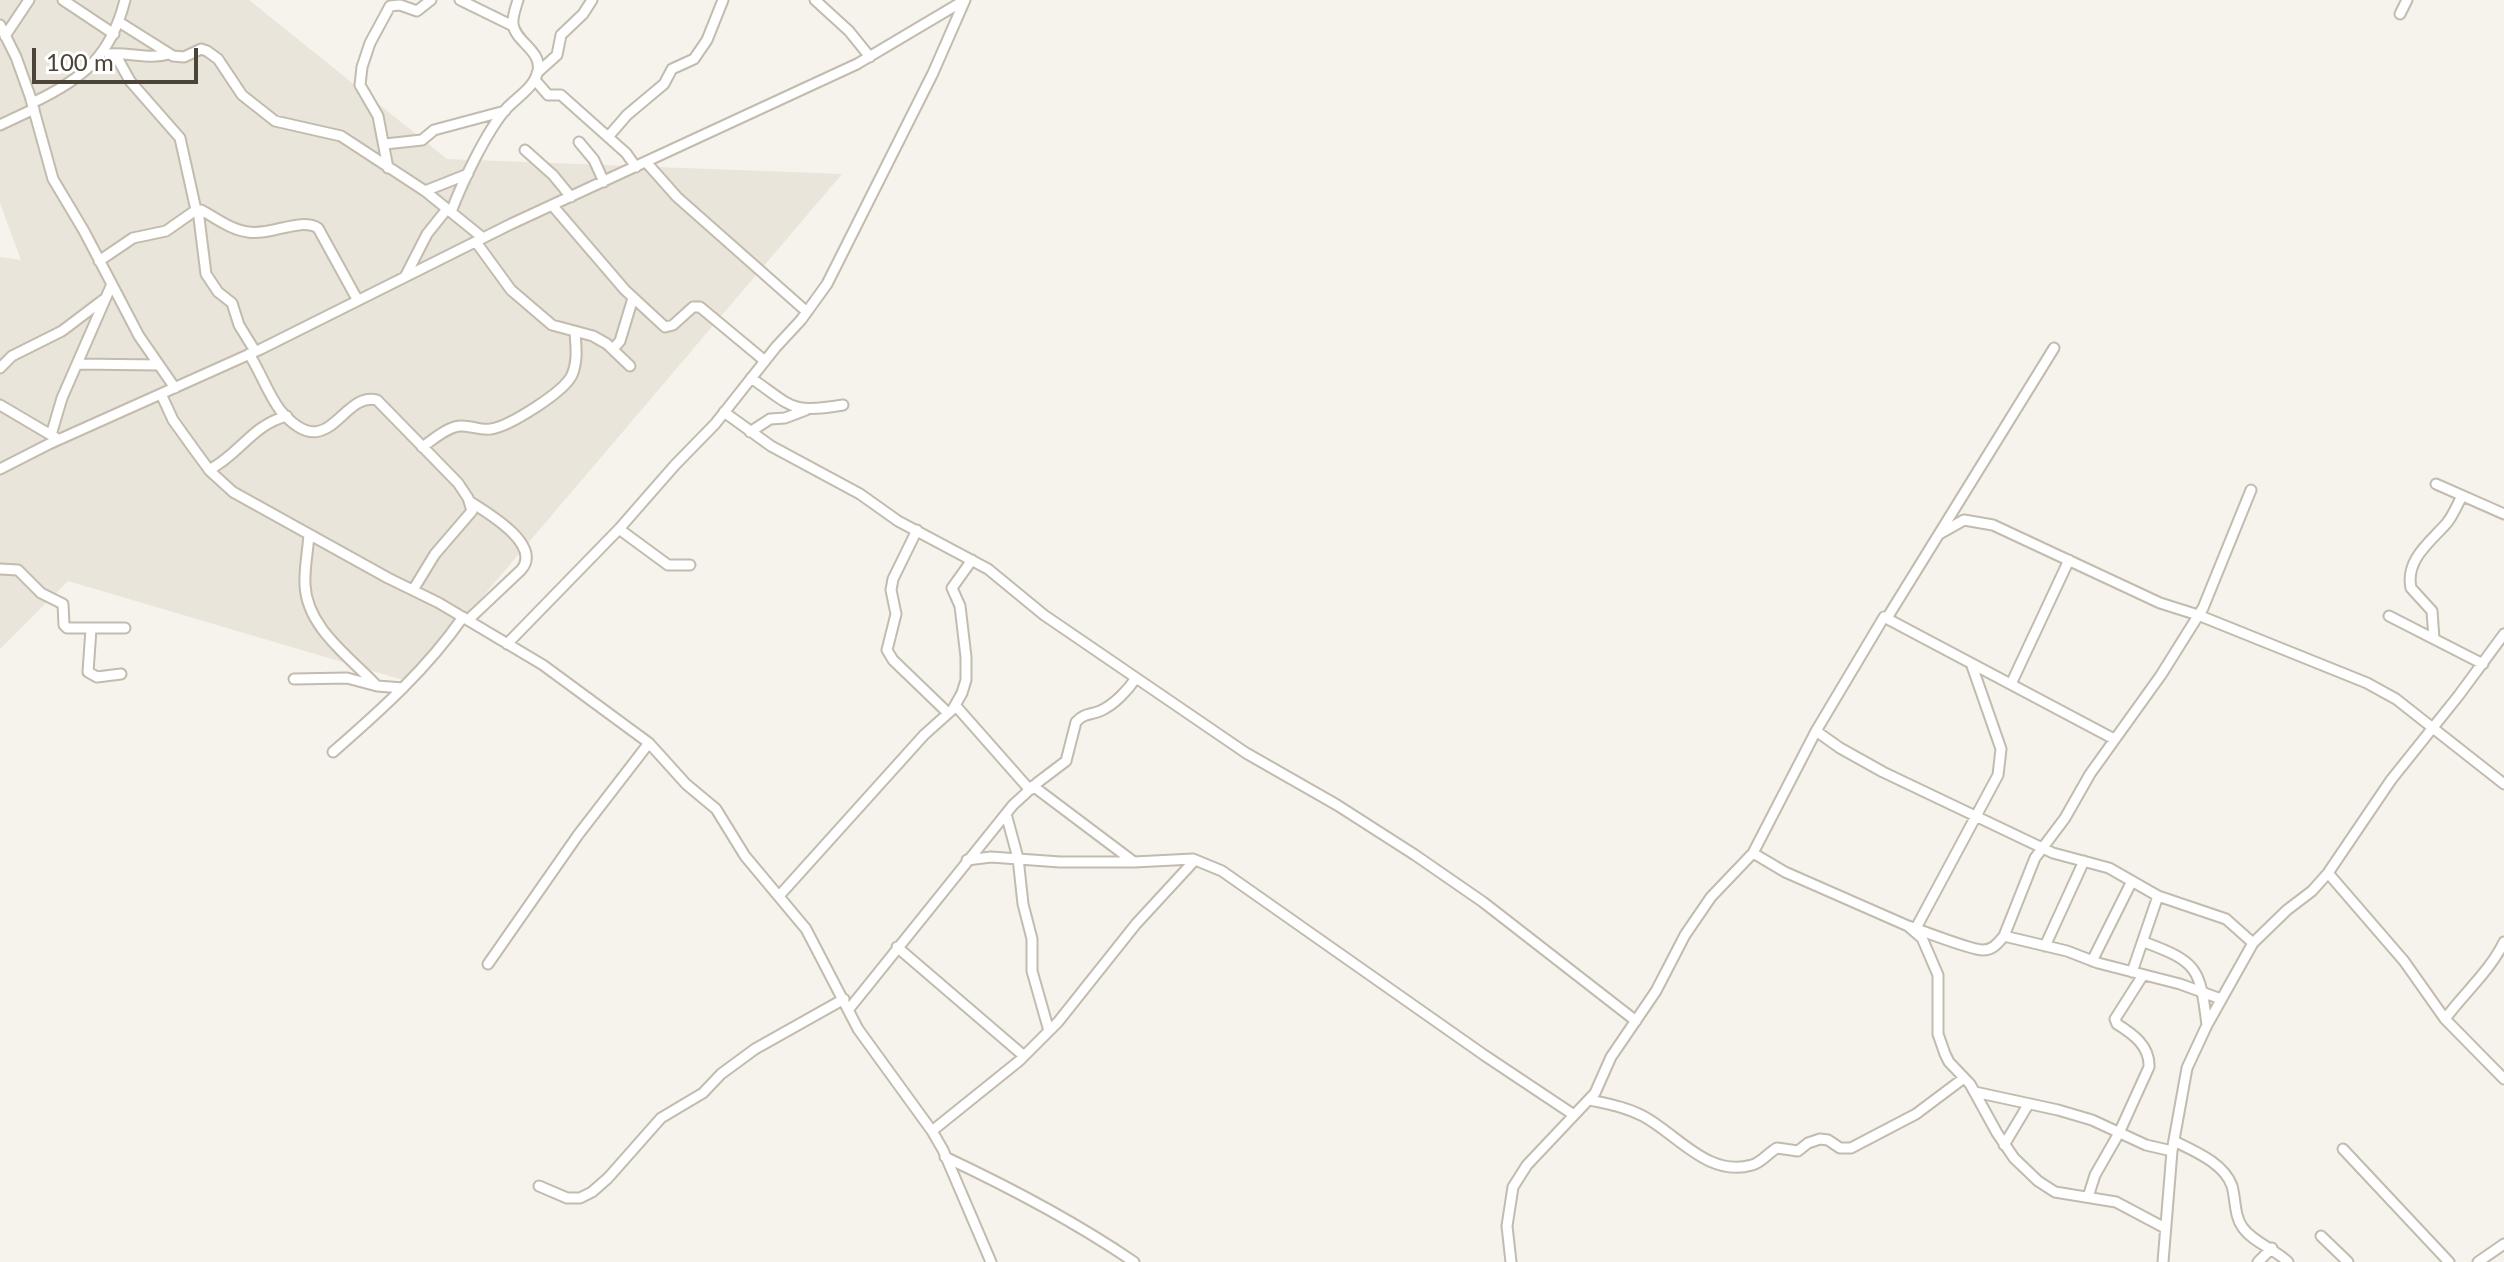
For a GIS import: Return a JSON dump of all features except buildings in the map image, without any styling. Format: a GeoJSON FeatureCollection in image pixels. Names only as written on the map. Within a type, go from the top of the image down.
{"type":"FeatureCollection","features":[{"type":"Feature","properties":{"kind":"street"},"geometry":{"type":"LineString","coordinates":[[5,36],[29,0]]}},
{"type":"Feature","properties":{"kind":"street"},"geometry":{"type":"LineString","coordinates":[[63,0],[114,34]]}},
{"type":"Feature","properties":{"kind":"street"},"geometry":{"type":"LineString","coordinates":[[388,168],[378,116],[360,85],[362,67],[390,6],[400,5],[417,11],[431,0]]}},
{"type":"Feature","properties":{"kind":"street"},"geometry":{"type":"LineString","coordinates":[[460,0],[513,26],[536,58],[539,67],[536,76]]}},
{"type":"Feature","properties":{"kind":"street"},"geometry":{"type":"LineString","coordinates":[[513,26],[518,0]]}},
{"type":"Feature","properties":{"kind":"street"},"geometry":{"type":"LineString","coordinates":[[405,277],[427,234],[449,210],[489,133],[557,55],[561,35],[583,14],[592,0]]}},
{"type":"Feature","properties":{"kind":"street"},"geometry":{"type":"LineString","coordinates":[[608,137],[627,115],[664,84],[672,69],[694,59],[707,40],[723,0]]}},
{"type":"Feature","properties":{"kind":"street"},"geometry":{"type":"LineString","coordinates":[[815,0],[849,31],[870,57]]}},
{"type":"Feature","properties":{"kind":"street"},"geometry":{"type":"LineString","coordinates":[[0,469],[55,437],[252,353],[552,205],[870,57],[965,0],[933,73],[827,284],[724,412],[619,529],[507,644]]}},
{"type":"Feature","properties":{"kind":"street"},"geometry":{"type":"LineString","coordinates":[[2400,14],[2407,0]]}},
{"type":"Feature","properties":{"kind":"street"},"geometry":{"type":"LineString","coordinates":[[0,125],[75,79],[100,55],[114,34],[126,2]]}},
{"type":"Feature","properties":{"kind":"street"},"geometry":{"type":"LineString","coordinates":[[119,22],[169,54],[180,57],[201,49],[207,51],[218,59],[242,95],[275,121],[341,136],[425,191],[480,240],[511,290],[552,325],[593,336],[613,349],[630,366]]}},
{"type":"Feature","properties":{"kind":"street"},"geometry":{"type":"LineString","coordinates":[[0,25],[16,57],[33,106],[53,179],[139,336],[175,388]]}},
{"type":"Feature","properties":{"kind":"street"},"geometry":{"type":"LineString","coordinates":[[115,54],[130,81],[180,138],[197,210],[206,274],[218,292],[232,303],[239,325],[279,408],[298,427],[315,432],[325,429],[356,406],[371,399],[377,400],[458,483],[469,501],[472,511],[435,554],[413,590]]}},
{"type":"Feature","properties":{"kind":"street"},"geometry":{"type":"LineString","coordinates":[[100,55],[154,57],[169,54]]}},
{"type":"Feature","properties":{"kind":"street"},"geometry":{"type":"LineString","coordinates":[[536,76],[548,95],[561,95],[807,312]]}},
{"type":"Feature","properties":{"kind":"street"},"geometry":{"type":"LineString","coordinates":[[385,144],[422,140],[434,130],[505,111]]}},
{"type":"Feature","properties":{"kind":"street"},"geometry":{"type":"LineString","coordinates":[[579,142],[594,160],[604,182]]}},
{"type":"Feature","properties":{"kind":"street"},"geometry":{"type":"LineString","coordinates":[[525,150],[553,175],[571,197]]}},
{"type":"Feature","properties":{"kind":"street"},"geometry":{"type":"LineString","coordinates":[[425,191],[468,174]]}},
{"type":"Feature","properties":{"kind":"street"},"geometry":{"type":"LineString","coordinates":[[552,205],[633,298],[667,328],[693,307],[700,307],[765,361]]}},
{"type":"Feature","properties":{"kind":"street"},"geometry":{"type":"LineString","coordinates":[[99,261],[133,238],[166,231],[197,210]]}},
{"type":"Feature","properties":{"kind":"street"},"geometry":{"type":"LineString","coordinates":[[197,210],[246,232],[276,232],[302,223],[311,224],[318,228],[357,299]]}},
{"type":"Feature","properties":{"kind":"street"},"geometry":{"type":"LineString","coordinates":[[55,437],[57,412],[111,286]]}},
{"type":"Feature","properties":{"kind":"street"},"geometry":{"type":"LineString","coordinates":[[0,368],[12,356],[62,331],[105,298]]}},
{"type":"Feature","properties":{"kind":"street"},"geometry":{"type":"LineString","coordinates":[[613,349],[620,341],[633,298]]}},
{"type":"Feature","properties":{"kind":"street"},"geometry":{"type":"LineString","coordinates":[[422,447],[452,428],[490,429],[502,426],[553,395],[568,382],[573,372],[577,358],[575,332]]}},
{"type":"Feature","properties":{"kind":"street"},"geometry":{"type":"LineString","coordinates":[[1511,1262],[1507,1226],[1513,1187],[1527,1165],[1590,1100],[1602,1081],[1611,1057],[1656,991],[1685,935],[1702,910],[1753,853],[1816,731],[1884,617],[1887,618],[1941,533],[2054,348]]}},
{"type":"Feature","properties":{"kind":"street"},"geometry":{"type":"LineString","coordinates":[[77,364],[159,365]]}},
{"type":"Feature","properties":{"kind":"street"},"geometry":{"type":"LineString","coordinates":[[751,378],[789,405],[806,410]]}},
{"type":"Feature","properties":{"kind":"street"},"geometry":{"type":"LineString","coordinates":[[161,394],[173,420],[209,470],[243,499],[466,619],[543,665],[649,743],[686,784],[716,809],[745,856],[806,929],[858,1029],[932,1131],[991,1262]]}},
{"type":"Feature","properties":{"kind":"street"},"geometry":{"type":"LineString","coordinates":[[0,405],[55,437]]}},
{"type":"Feature","properties":{"kind":"street"},"geometry":{"type":"LineString","coordinates":[[750,432],[770,419],[843,405]]}},
{"type":"Feature","properties":{"kind":"street"},"geometry":{"type":"LineString","coordinates":[[724,412],[750,432],[860,494],[898,521],[988,569],[1044,615],[1246,753],[1337,805],[1483,902],[1636,1021]]}},
{"type":"Feature","properties":{"kind":"street"},"geometry":{"type":"LineString","coordinates":[[209,470],[262,425],[287,416]]}},
{"type":"Feature","properties":{"kind":"street"},"geometry":{"type":"LineString","coordinates":[[2436,484],[2504,514]]}},
{"type":"Feature","properties":{"kind":"street"},"geometry":{"type":"LineString","coordinates":[[1753,853],[1812,884],[1912,927],[1984,950],[1997,945],[2004,936],[2028,872],[2042,848],[2065,818],[2114,739],[2161,675],[2198,615],[2251,490]]}},
{"type":"Feature","properties":{"kind":"street"},"geometry":{"type":"LineString","coordinates":[[2434,639],[2432,611],[2411,588],[2411,574],[2418,554],[2447,523],[2462,496]]}},
{"type":"Feature","properties":{"kind":"street"},"geometry":{"type":"LineString","coordinates":[[333,752],[403,688],[466,619],[521,570],[528,560],[522,543],[495,517],[469,501]]}},
{"type":"Feature","properties":{"kind":"street"},"geometry":{"type":"LineString","coordinates":[[1941,533],[1964,520],[1977,520],[2013,533],[2160,603],[2198,615],[2367,683],[2396,699],[2504,784]]}},
{"type":"Feature","properties":{"kind":"street"},"geometry":{"type":"LineString","coordinates":[[619,529],[668,565],[690,565]]}},
{"type":"Feature","properties":{"kind":"street"},"geometry":{"type":"LineString","coordinates":[[917,530],[893,579],[891,590],[896,614],[887,650],[893,660],[952,709],[1031,788],[1134,862]]}},
{"type":"Feature","properties":{"kind":"street"},"geometry":{"type":"LineString","coordinates":[[309,534],[304,583],[315,618],[331,642],[377,686]]}},
{"type":"Feature","properties":{"kind":"street"},"geometry":{"type":"LineString","coordinates":[[779,896],[890,772],[952,709],[966,680],[966,657],[960,606],[952,588],[972,560]]}},
{"type":"Feature","properties":{"kind":"street"},"geometry":{"type":"LineString","coordinates":[[2011,684],[2069,560]]}},
{"type":"Feature","properties":{"kind":"street"},"geometry":{"type":"LineString","coordinates":[[0,569],[18,570],[41,593],[61,602],[67,628],[125,628]]}},
{"type":"Feature","properties":{"kind":"street"},"geometry":{"type":"LineString","coordinates":[[2389,616],[2483,664]]}},
{"type":"Feature","properties":{"kind":"street"},"geometry":{"type":"LineString","coordinates":[[1887,618],[2114,739]]}},
{"type":"Feature","properties":{"kind":"street"},"geometry":{"type":"LineString","coordinates":[[91,629],[88,672],[97,677],[121,674]]}},
{"type":"Feature","properties":{"kind":"street"},"geometry":{"type":"LineString","coordinates":[[2163,1262],[2173,1146],[2187,1068],[2221,999],[2253,943],[2328,873],[2391,780],[2504,634]]}},
{"type":"Feature","properties":{"kind":"street"},"geometry":{"type":"LineString","coordinates":[[1912,927],[1998,775],[2001,749],[1971,663]]}},
{"type":"Feature","properties":{"kind":"street"},"geometry":{"type":"LineString","coordinates":[[294,679],[347,678],[377,686],[403,688]]}},
{"type":"Feature","properties":{"kind":"street"},"geometry":{"type":"LineString","coordinates":[[539,1186],[567,1198],[580,1198],[592,1192],[661,1118],[703,1093],[721,1074],[755,1049],[846,1004],[1006,814],[1031,788],[1066,761],[1080,717],[1103,710],[1136,678]]}},
{"type":"Feature","properties":{"kind":"street"},"geometry":{"type":"LineString","coordinates":[[1816,731],[1883,772],[2042,848],[2063,857],[2109,868],[2158,896],[2226,919],[2253,943]]}},
{"type":"Feature","properties":{"kind":"street"},"geometry":{"type":"LineString","coordinates":[[488,964],[578,835],[649,743]]}},
{"type":"Feature","properties":{"kind":"street"},"geometry":{"type":"LineString","coordinates":[[1006,814],[1018,858],[1023,904],[1032,939],[1032,971],[1049,1031]]}},
{"type":"Feature","properties":{"kind":"street"},"geometry":{"type":"LineString","coordinates":[[967,860],[991,857],[1060,862],[1195,860],[1222,871],[1574,1115]]}},
{"type":"Feature","properties":{"kind":"street"},"geometry":{"type":"LineString","coordinates":[[932,1131],[1024,1056],[1049,1031],[1136,924],[1195,860]]}},
{"type":"Feature","properties":{"kind":"street"},"geometry":{"type":"LineString","coordinates":[[2045,946],[2084,861]]}},
{"type":"Feature","properties":{"kind":"street"},"geometry":{"type":"LineString","coordinates":[[2328,873],[2404,961],[2445,1019],[2504,1079]]}},
{"type":"Feature","properties":{"kind":"street"},"geometry":{"type":"LineString","coordinates":[[2092,961],[2132,881]]}},
{"type":"Feature","properties":{"kind":"street"},"geometry":{"type":"LineString","coordinates":[[2088,1197],[2095,1175],[2119,1133],[2150,1061],[2143,1046],[2117,1024],[2116,1016],[2138,974],[2158,896]]}},
{"type":"Feature","properties":{"kind":"street"},"geometry":{"type":"LineString","coordinates":[[1912,927],[1922,938],[1938,975],[1941,1043],[1949,1062],[1975,1092],[2004,1145],[2024,1168],[2048,1188],[2116,1202],[2165,1228]]}},
{"type":"Feature","properties":{"kind":"street"},"geometry":{"type":"LineString","coordinates":[[2004,936],[2221,999]]}},
{"type":"Feature","properties":{"kind":"street"},"geometry":{"type":"LineString","coordinates":[[2144,942],[2177,954],[2191,964],[2200,980],[2207,1025]]}},
{"type":"Feature","properties":{"kind":"street"},"geometry":{"type":"LineString","coordinates":[[2445,1019],[2494,960],[2504,942]]}},
{"type":"Feature","properties":{"kind":"street"},"geometry":{"type":"LineString","coordinates":[[2099,945],[2113,967]]}},
{"type":"Feature","properties":{"kind":"street"},"geometry":{"type":"LineString","coordinates":[[897,947],[1024,1056]]}},
{"type":"Feature","properties":{"kind":"street"},"geometry":{"type":"LineString","coordinates":[[1590,1100],[1641,1115],[1662,1127],[1699,1157],[1723,1165],[1745,1166],[1756,1164],[1777,1148],[1798,1151],[1815,1140],[1828,1140],[1843,1149],[1851,1148],[1916,1114],[1964,1078]]}},
{"type":"Feature","properties":{"kind":"street"},"geometry":{"type":"LineString","coordinates":[[1975,1092],[2058,1110],[2092,1120],[2146,1145],[2173,1146],[2206,1158],[2226,1176],[2244,1230],[2288,1262]]}},
{"type":"Feature","properties":{"kind":"street"},"geometry":{"type":"LineString","coordinates":[[2004,1145],[2028,1105]]}},
{"type":"Feature","properties":{"kind":"street"},"geometry":{"type":"LineString","coordinates":[[2343,1149],[2449,1262]]}},
{"type":"Feature","properties":{"kind":"street"},"geometry":{"type":"LineString","coordinates":[[945,1157],[1062,1216],[1134,1262]]}},
{"type":"Feature","properties":{"kind":"street"},"geometry":{"type":"LineString","coordinates":[[2142,1214],[2167,1205]]}},
{"type":"Feature","properties":{"kind":"street"},"geometry":{"type":"LineString","coordinates":[[2321,1236],[2348,1262]]}},
{"type":"Feature","properties":{"kind":"street"},"geometry":{"type":"LineString","coordinates":[[2478,1262],[2504,1244]]}},
{"type":"Feature","properties":{"kind":"street"},"geometry":{"type":"LineString","coordinates":[[2258,1262],[2272,1248]]}},
{"type":"Feature","properties":{"kind":"shaded area"},"geometry":{"type":"Polygon","coordinates":[[[0,0],[249,0],[447,159],[842,174],[410,682],[68,581],[0,649],[0,257],[21,260],[0,203],[0,0]]]}}]}
